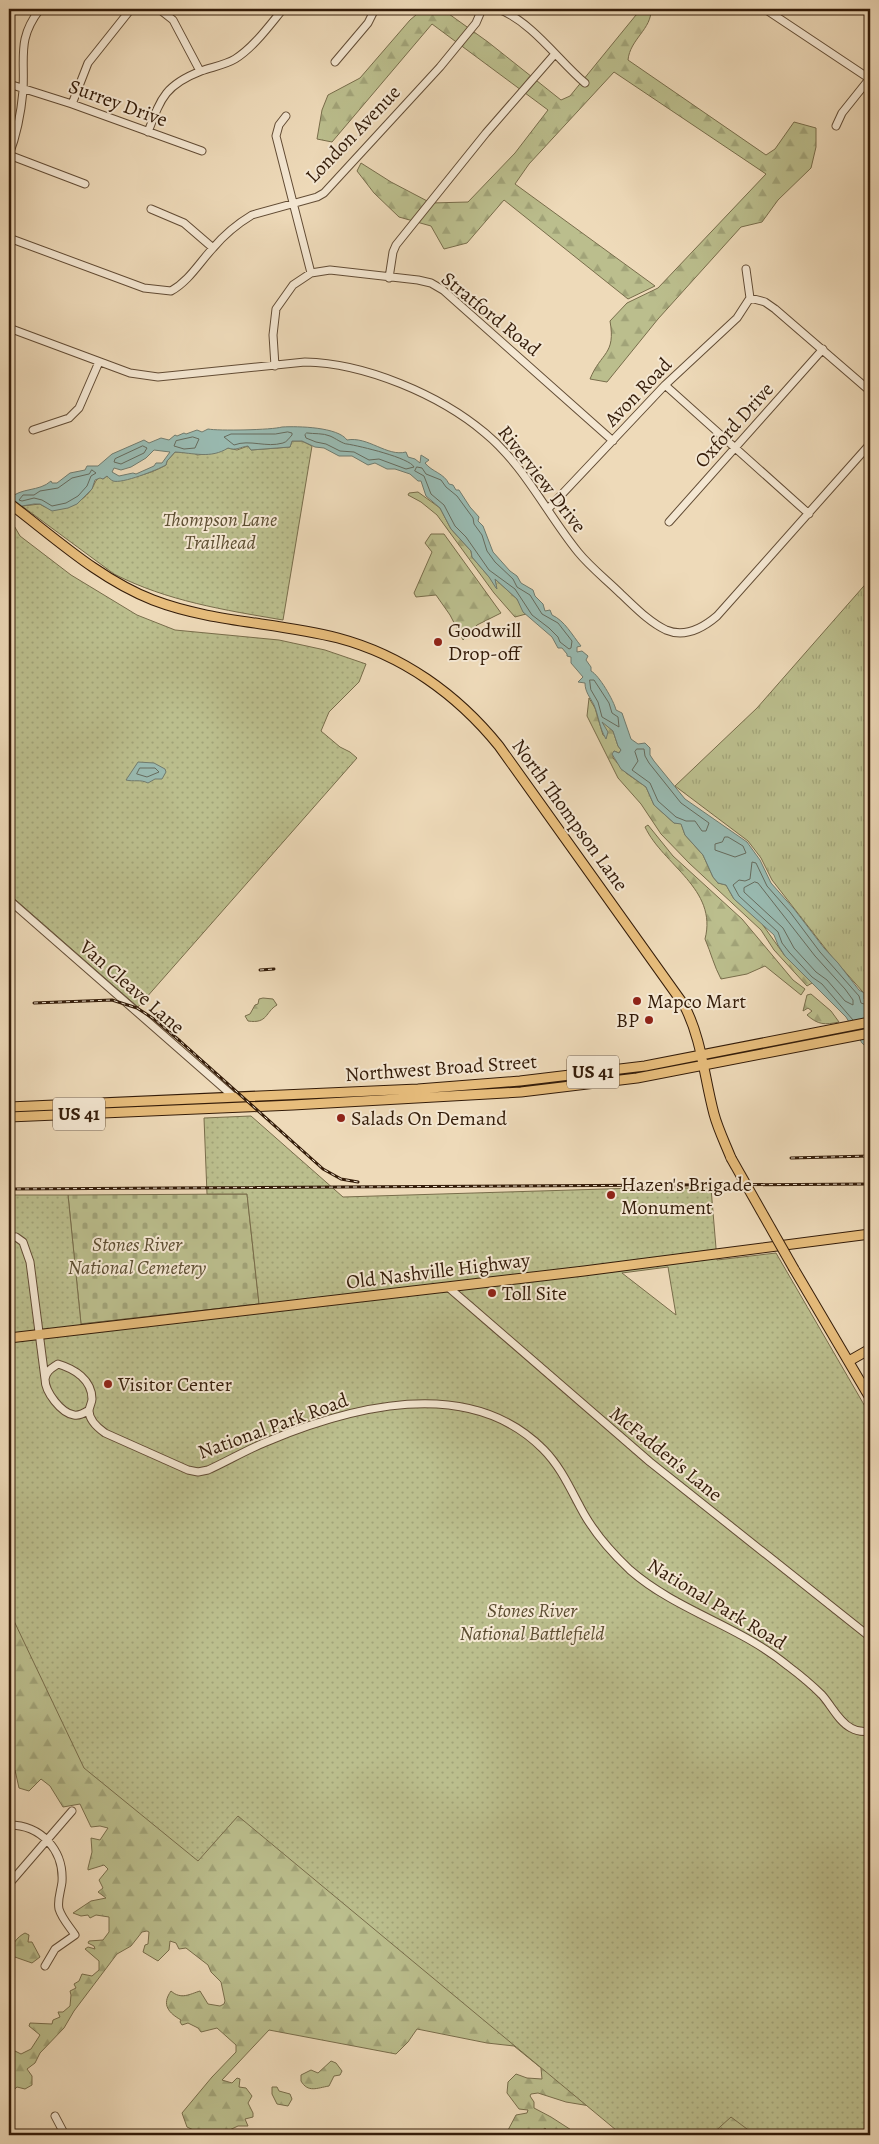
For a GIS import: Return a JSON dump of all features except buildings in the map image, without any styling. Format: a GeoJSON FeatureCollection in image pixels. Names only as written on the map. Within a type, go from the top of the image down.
{"type":"FeatureCollection","features":[{"type":"Feature","properties":{"kind":"main road","name":"North Thompson Lane"},"geometry":{"type":"LineString","coordinates":[[9,503],[104,574],[151,599],[189,612],[337,638],[376,650],[404,664],[455,699],[482,725],[678,996],[692,1020],[705,1066],[714,1113],[731,1158],[870,1398]]}},
{"type":"Feature","properties":{"kind":"main road","name":"Northwest Broad Street"},"geometry":{"type":"LineString","coordinates":[[9,1107],[389,1090],[520,1081],[645,1066],[870,1022]]}},
{"type":"Feature","properties":{"kind":"main road","name":"Northwest Broad Street"},"geometry":{"type":"LineString","coordinates":[[9,1117],[235,1108],[521,1092],[637,1078],[870,1033]]}},
{"type":"Feature","properties":{"kind":"main road"},"geometry":{"type":"LineString","coordinates":[[564,1076],[566,1086]]}},
{"type":"Feature","properties":{"kind":"main road"},"geometry":{"type":"LineString","coordinates":[[520,1081],[521,1092]]}},
{"type":"Feature","properties":{"kind":"main road"},"geometry":{"type":"LineString","coordinates":[[450,1086],[450,1097]]}},
{"type":"Feature","properties":{"kind":"main road"},"geometry":{"type":"LineString","coordinates":[[389,1090],[389,1100]]}},
{"type":"Feature","properties":{"kind":"main road"},"geometry":{"type":"LineString","coordinates":[[304,1094],[304,1104]]}},
{"type":"Feature","properties":{"kind":"main road"},"geometry":{"type":"LineString","coordinates":[[234,1097],[235,1108]]}},
{"type":"Feature","properties":{"kind":"main road"},"geometry":{"type":"LineString","coordinates":[[132,1101],[132,1112]]}},
{"type":"Feature","properties":{"kind":"main road"},"geometry":{"type":"LineString","coordinates":[[26,1106],[27,1116]]}},
{"type":"Feature","properties":{"kind":"main road","name":"Old Nashville Highway"},"geometry":{"type":"LineString","coordinates":[[9,1338],[448,1288],[870,1234]]}},
{"type":"Feature","properties":{"kind":"main road"},"geometry":{"type":"LineString","coordinates":[[849,1361],[870,1349]]}},
{"type":"Feature","properties":{"kind":"street"},"geometry":{"type":"LineString","coordinates":[[40,9],[29,24],[24,40],[23,88],[16,136],[9,155],[85,184]]}},
{"type":"Feature","properties":{"kind":"street"},"geometry":{"type":"LineString","coordinates":[[72,104],[88,63],[131,9]]}},
{"type":"Feature","properties":{"kind":"street"},"geometry":{"type":"LineString","coordinates":[[159,9],[173,20],[200,71]]}},
{"type":"Feature","properties":{"kind":"street"},"geometry":{"type":"LineString","coordinates":[[335,62],[368,23],[375,9]]}},
{"type":"Feature","properties":{"kind":"street","name":"London Avenue"},"geometry":{"type":"LineString","coordinates":[[9,238],[144,288],[171,291],[189,278],[213,248],[231,230],[252,215],[324,193],[440,67],[476,23],[482,9]]}},
{"type":"Feature","properties":{"kind":"street"},"geometry":{"type":"LineString","coordinates":[[499,9],[509,13],[550,47],[554,55],[585,83]]}},
{"type":"Feature","properties":{"kind":"street"},"geometry":{"type":"LineString","coordinates":[[766,9],[870,79],[842,113],[836,126]]}},
{"type":"Feature","properties":{"kind":"street"},"geometry":{"type":"LineString","coordinates":[[148,132],[164,93],[170,87],[200,71],[233,60],[254,42],[280,10]]}},
{"type":"Feature","properties":{"kind":"street"},"geometry":{"type":"LineString","coordinates":[[389,278],[392,252],[486,133],[554,55]]}},
{"type":"Feature","properties":{"kind":"street","name":"Surrey Drive"},"geometry":{"type":"LineString","coordinates":[[9,84],[72,104],[202,151]]}},
{"type":"Feature","properties":{"kind":"street"},"geometry":{"type":"LineString","coordinates":[[275,366],[273,335],[276,309],[293,285],[311,273],[276,136],[279,125],[286,116]]}},
{"type":"Feature","properties":{"kind":"street"},"geometry":{"type":"LineString","coordinates":[[151,209],[184,223],[213,248]]}},
{"type":"Feature","properties":{"kind":"street"},"geometry":{"type":"LineString","coordinates":[[746,269],[753,298],[775,309],[870,391]]}},
{"type":"Feature","properties":{"kind":"street","name":"Stratford Road"},"geometry":{"type":"LineString","coordinates":[[311,273],[330,270],[431,283],[443,290],[613,441]]}},
{"type":"Feature","properties":{"kind":"street","name":"Avon Road"},"geometry":{"type":"LineString","coordinates":[[548,510],[665,385],[737,318],[753,298]]}},
{"type":"Feature","properties":{"kind":"street","name":"Riverview Drive"},"geometry":{"type":"LineString","coordinates":[[9,328],[130,373],[158,377],[305,362],[345,365],[362,369],[430,397],[458,411],[505,452],[593,570],[644,615],[666,630],[677,632],[696,630],[717,616],[870,444]]}},
{"type":"Feature","properties":{"kind":"street","name":"Oxford Drive"},"geometry":{"type":"LineString","coordinates":[[669,522],[823,350]]}},
{"type":"Feature","properties":{"kind":"street"},"geometry":{"type":"LineString","coordinates":[[33,430],[56,424],[69,418],[79,408],[99,362]]}},
{"type":"Feature","properties":{"kind":"street"},"geometry":{"type":"LineString","coordinates":[[665,385],[809,514]]}},
{"type":"Feature","properties":{"kind":"street","name":"Van Cleave Lane"},"geometry":{"type":"LineString","coordinates":[[9,900],[234,1097]]}},
{"type":"Feature","properties":{"kind":"street"},"geometry":{"type":"LineString","coordinates":[[16,1237],[23,1242],[30,1262],[45,1379],[49,1392],[64,1411],[81,1415],[89,1410],[92,1397],[88,1384],[77,1372],[43,1360]]}},
{"type":"Feature","properties":{"kind":"street","name":"McFadden's Lane"},"geometry":{"type":"LineString","coordinates":[[448,1288],[643,1457],[870,1637]]}},
{"type":"Feature","properties":{"kind":"street"},"geometry":{"type":"LineString","coordinates":[[45,1379],[51,1368],[58,1364]]}},
{"type":"Feature","properties":{"kind":"street","name":"National Park Road"},"geometry":{"type":"LineString","coordinates":[[89,1410],[96,1426],[109,1436],[188,1470],[198,1472],[208,1470],[265,1442],[309,1426],[370,1409],[412,1404],[440,1405],[473,1409],[505,1420],[533,1440],[554,1461],[594,1530],[606,1546],[631,1571],[674,1601],[738,1632],[771,1652],[821,1694],[845,1724],[859,1731],[870,1732]]}},
{"type":"Feature","properties":{"kind":"street"},"geometry":{"type":"LineString","coordinates":[[9,1884],[72,1811]]}},
{"type":"Feature","properties":{"kind":"street"},"geometry":{"type":"LineString","coordinates":[[9,1825],[30,1828],[47,1840],[56,1852],[60,1862],[62,1880],[58,1904],[60,1911],[75,1935],[55,1949],[45,1966]]}},
{"type":"Feature","properties":{"kind":"street"},"geometry":{"type":"LineString","coordinates":[[55,2116],[65,2135]]}},
{"type":"Feature","properties":{"kind":"green space"},"geometry":{"type":"Polygon","coordinates":[[[423,9],[447,9],[449,14],[488,42],[561,100],[570,96],[636,15],[645,9],[651,9],[648,22],[633,46],[628,60],[766,155],[775,149],[794,122],[816,128],[816,147],[811,168],[778,200],[762,222],[741,227],[658,319],[607,382],[590,379],[609,347],[611,341],[610,321],[627,303],[658,288],[766,174],[614,72],[529,164],[515,184],[655,286],[628,299],[504,200],[467,243],[444,249],[431,226],[399,217],[374,193],[357,171],[361,163],[391,182],[431,203],[468,202],[515,153],[548,110],[432,24],[332,142],[317,139],[322,110],[328,95],[360,78],[410,20],[423,9]]]}},
{"type":"Feature","properties":{"kind":"green space","name":"Thompson Lane Trailhead"},"geometry":{"type":"Polygon","coordinates":[[[292,441],[302,441],[312,446],[283,620],[175,598],[134,583],[114,574],[22,506],[40,504],[53,509],[67,507],[81,500],[100,477],[103,479],[107,476],[130,477],[151,472],[166,465],[175,452],[194,453],[197,455],[214,453],[228,448],[237,450],[248,446],[251,450],[290,447],[292,441]]]}},
{"type":"Feature","properties":{"kind":"green space"},"geometry":{"type":"Polygon","coordinates":[[[418,492],[440,508],[451,529],[471,551],[472,557],[496,585],[495,579],[517,599],[526,614],[515,617],[494,593],[437,515],[421,502],[408,495],[409,493],[418,492]]]}},
{"type":"Feature","properties":{"kind":"green space"},"geometry":{"type":"Polygon","coordinates":[[[9,517],[20,536],[71,575],[137,615],[175,630],[279,640],[325,650],[366,664],[359,682],[329,712],[321,731],[357,758],[138,1007],[9,894],[9,517]]]}},
{"type":"Feature","properties":{"kind":"green space"},"geometry":{"type":"Polygon","coordinates":[[[431,534],[444,534],[501,613],[477,625],[463,640],[450,615],[436,595],[416,597],[414,593],[432,552],[425,543],[431,534]]]}},
{"type":"Feature","properties":{"kind":"green space"},"geometry":{"type":"Polygon","coordinates":[[[870,579],[870,1000],[832,957],[772,880],[761,858],[748,841],[675,786],[757,708],[870,579]]]}},
{"type":"Feature","properties":{"kind":"green space"},"geometry":{"type":"Polygon","coordinates":[[[589,698],[595,708],[603,735],[605,736],[602,721],[613,731],[621,750],[619,753],[614,751],[613,758],[626,773],[646,787],[654,805],[674,823],[681,823],[685,835],[703,855],[713,877],[718,883],[726,885],[734,899],[760,921],[785,956],[812,983],[807,986],[774,950],[761,930],[689,863],[661,834],[641,804],[618,778],[587,716],[589,698]]]}},
{"type":"Feature","properties":{"kind":"green space"},"geometry":{"type":"Polygon","coordinates":[[[648,825],[673,856],[742,919],[793,980],[805,989],[801,995],[765,966],[747,974],[721,979],[705,939],[707,921],[704,906],[687,879],[653,841],[645,827],[648,825]]]}},
{"type":"Feature","properties":{"kind":"green space"},"geometry":{"type":"Polygon","coordinates":[[[811,994],[831,1011],[839,1022],[830,1024],[815,1021],[807,1015],[812,1011],[808,1008],[803,1011],[807,995],[811,994]]]}},
{"type":"Feature","properties":{"kind":"green space"},"geometry":{"type":"Polygon","coordinates":[[[259,999],[273,999],[277,1005],[263,1019],[248,1021],[245,1016],[250,1014],[255,1005],[258,1004],[259,999]]]}},
{"type":"Feature","properties":{"kind":"green space","name":"Stones River National Battlefield"},"geometry":{"type":"Polygon","coordinates":[[[251,1116],[343,1197],[638,1188],[711,1188],[717,1260],[776,1253],[870,1415],[870,2135],[755,2135],[731,2117],[711,2135],[622,2135],[238,1816],[198,1861],[84,1768],[14,1621],[9,1623],[9,1195],[68,1195],[81,1324],[259,1304],[247,1194],[207,1194],[204,1118],[251,1116]],[[668,1267],[622,1273],[676,1315],[668,1267]]]}},
{"type":"Feature","properties":{"kind":"green space","name":"Stones River National Cemetery"},"geometry":{"type":"Polygon","coordinates":[[[247,1194],[259,1304],[81,1324],[68,1195],[247,1194]]]}},
{"type":"Feature","properties":{"kind":"green space"},"geometry":{"type":"Polygon","coordinates":[[[9,1604],[870,1851],[870,2135],[683,2135],[590,2106],[566,2102],[538,2093],[531,2094],[530,2096],[534,2102],[534,2108],[579,2135],[552,2135],[545,2128],[539,2133],[507,2132],[516,2115],[527,2113],[528,2110],[519,2109],[507,2093],[508,2082],[516,2074],[527,2078],[542,2079],[541,2068],[514,2046],[487,2043],[417,2029],[396,2054],[269,2030],[222,2080],[232,2083],[237,2078],[240,2079],[239,2087],[246,2088],[252,2096],[248,2103],[253,2117],[245,2119],[248,2126],[238,2126],[219,2135],[204,2135],[187,2127],[182,2113],[236,2052],[236,2045],[217,2028],[201,2032],[198,2028],[188,2023],[182,2025],[181,2020],[168,2008],[167,2000],[171,1991],[182,1996],[200,1991],[208,2004],[220,2006],[225,2001],[221,1982],[211,1972],[208,1965],[186,1948],[179,1949],[176,1943],[170,1941],[169,1950],[158,1961],[143,1952],[145,1945],[148,1944],[149,1932],[147,1931],[142,1932],[131,1946],[117,1954],[74,2011],[64,2028],[40,2053],[35,2063],[27,2069],[32,2076],[32,2085],[25,2089],[17,2087],[9,2094],[9,2066],[13,2059],[13,2053],[15,2051],[21,2054],[31,2049],[40,2035],[29,2026],[30,2023],[52,2024],[53,2020],[60,2017],[58,2012],[63,2012],[70,2006],[70,1991],[76,1988],[74,1984],[79,1981],[82,1974],[92,1976],[99,1970],[99,1961],[85,1949],[88,1947],[95,1949],[94,1946],[88,1943],[89,1941],[103,1940],[109,1932],[109,1917],[96,1915],[90,1918],[88,1915],[81,1916],[73,1913],[91,1901],[106,1898],[98,1892],[103,1888],[99,1880],[108,1869],[104,1865],[88,1870],[88,1868],[92,1852],[91,1838],[100,1840],[108,1828],[100,1826],[91,1827],[80,1804],[63,1807],[50,1786],[41,1779],[29,1791],[19,1788],[15,1770],[9,1768],[9,1604]]]}},
{"type":"Feature","properties":{"kind":"green space"},"geometry":{"type":"Polygon","coordinates":[[[25,1933],[29,1935],[28,1942],[32,1942],[40,1957],[32,1963],[12,1956],[12,1948],[15,1942],[25,1933]]]}},
{"type":"Feature","properties":{"kind":"green space"},"geometry":{"type":"Polygon","coordinates":[[[331,2061],[336,2063],[342,2071],[340,2075],[334,2076],[329,2086],[313,2089],[304,2085],[301,2081],[301,2075],[311,2070],[318,2073],[331,2061]]]}},
{"type":"Feature","properties":{"kind":"green space"},"geometry":{"type":"Polygon","coordinates":[[[272,2087],[277,2087],[279,2091],[290,2094],[292,2099],[288,2106],[277,2104],[272,2094],[272,2087]]]}},
{"type":"Feature","properties":{"kind":"water"},"geometry":{"type":"Polygon","coordinates":[[[298,427],[327,430],[335,432],[347,440],[362,441],[392,452],[406,452],[408,457],[420,463],[421,455],[429,460],[425,463],[428,466],[444,477],[456,490],[459,490],[479,517],[478,521],[483,526],[493,552],[517,576],[521,583],[533,590],[535,596],[543,604],[545,611],[550,610],[552,615],[568,629],[581,646],[577,647],[577,652],[582,651],[588,656],[586,660],[591,667],[591,671],[606,689],[616,710],[622,713],[631,739],[638,744],[645,743],[650,748],[650,755],[654,761],[685,799],[747,842],[760,860],[771,883],[859,990],[864,993],[864,999],[870,1003],[870,1051],[862,1043],[846,1017],[785,956],[774,935],[734,899],[726,885],[718,883],[713,877],[703,855],[685,835],[681,824],[674,823],[654,805],[646,787],[621,769],[612,754],[614,751],[619,753],[621,750],[613,731],[602,722],[608,732],[606,739],[585,683],[578,682],[583,677],[571,663],[571,657],[567,656],[562,648],[558,648],[552,637],[523,612],[517,599],[495,579],[496,588],[472,557],[471,551],[451,529],[440,508],[426,496],[421,481],[418,481],[410,474],[395,469],[387,469],[375,463],[368,465],[352,456],[339,456],[324,448],[315,447],[302,441],[292,441],[290,447],[251,450],[248,446],[236,449],[228,448],[209,454],[175,452],[166,465],[139,476],[117,481],[113,481],[107,476],[103,479],[95,480],[92,489],[77,504],[68,508],[52,511],[40,504],[34,504],[22,506],[9,514],[9,499],[14,495],[41,487],[51,481],[52,483],[57,483],[70,473],[85,470],[87,466],[98,466],[112,454],[144,440],[149,443],[161,438],[169,440],[175,435],[197,430],[202,432],[208,429],[245,430],[298,427]],[[154,450],[146,458],[131,467],[121,470],[114,468],[112,472],[119,476],[136,474],[154,466],[156,463],[162,463],[170,452],[154,450]]]}},
{"type":"Feature","properties":{"kind":"water"},"geometry":{"type":"Polygon","coordinates":[[[138,762],[154,763],[165,769],[166,772],[162,779],[155,779],[148,783],[126,780],[138,762]]]}},
{"type":"Feature","properties":{"kind":"railway"},"geometry":{"type":"LineString","coordinates":[[260,970],[274,969]]}},
{"type":"Feature","properties":{"kind":"railway"},"geometry":{"type":"LineString","coordinates":[[34,1003],[112,1000],[137,1008],[154,1019],[180,1041],[323,1169],[341,1179],[358,1182]]}},
{"type":"Feature","properties":{"kind":"railway"},"geometry":{"type":"LineString","coordinates":[[791,1158],[870,1156]]}},
{"type":"Feature","properties":{"kind":"railway"},"geometry":{"type":"LineString","coordinates":[[9,1189],[870,1184]]}},
{"type":"Feature","properties":{"kind":"place","name":"Goodwill Drop-off"},"geometry":{"type":"Point","coordinates":[438,642]}},
{"type":"Feature","properties":{"kind":"place","name":"Mapco Mart"},"geometry":{"type":"Point","coordinates":[637,1001]}},
{"type":"Feature","properties":{"kind":"place","name":"BP"},"geometry":{"type":"Point","coordinates":[649,1020]}},
{"type":"Feature","properties":{"kind":"place","name":"Salads On Demand"},"geometry":{"type":"Point","coordinates":[341,1118]}},
{"type":"Feature","properties":{"kind":"place","name":"Hazen's Brigade Monument"},"geometry":{"type":"Point","coordinates":[611,1195]}},
{"type":"Feature","properties":{"kind":"place","name":"Toll Site"},"geometry":{"type":"Point","coordinates":[492,1293]}},
{"type":"Feature","properties":{"kind":"place","name":"Visitor Center"},"geometry":{"type":"Point","coordinates":[108,1384]}}]}
